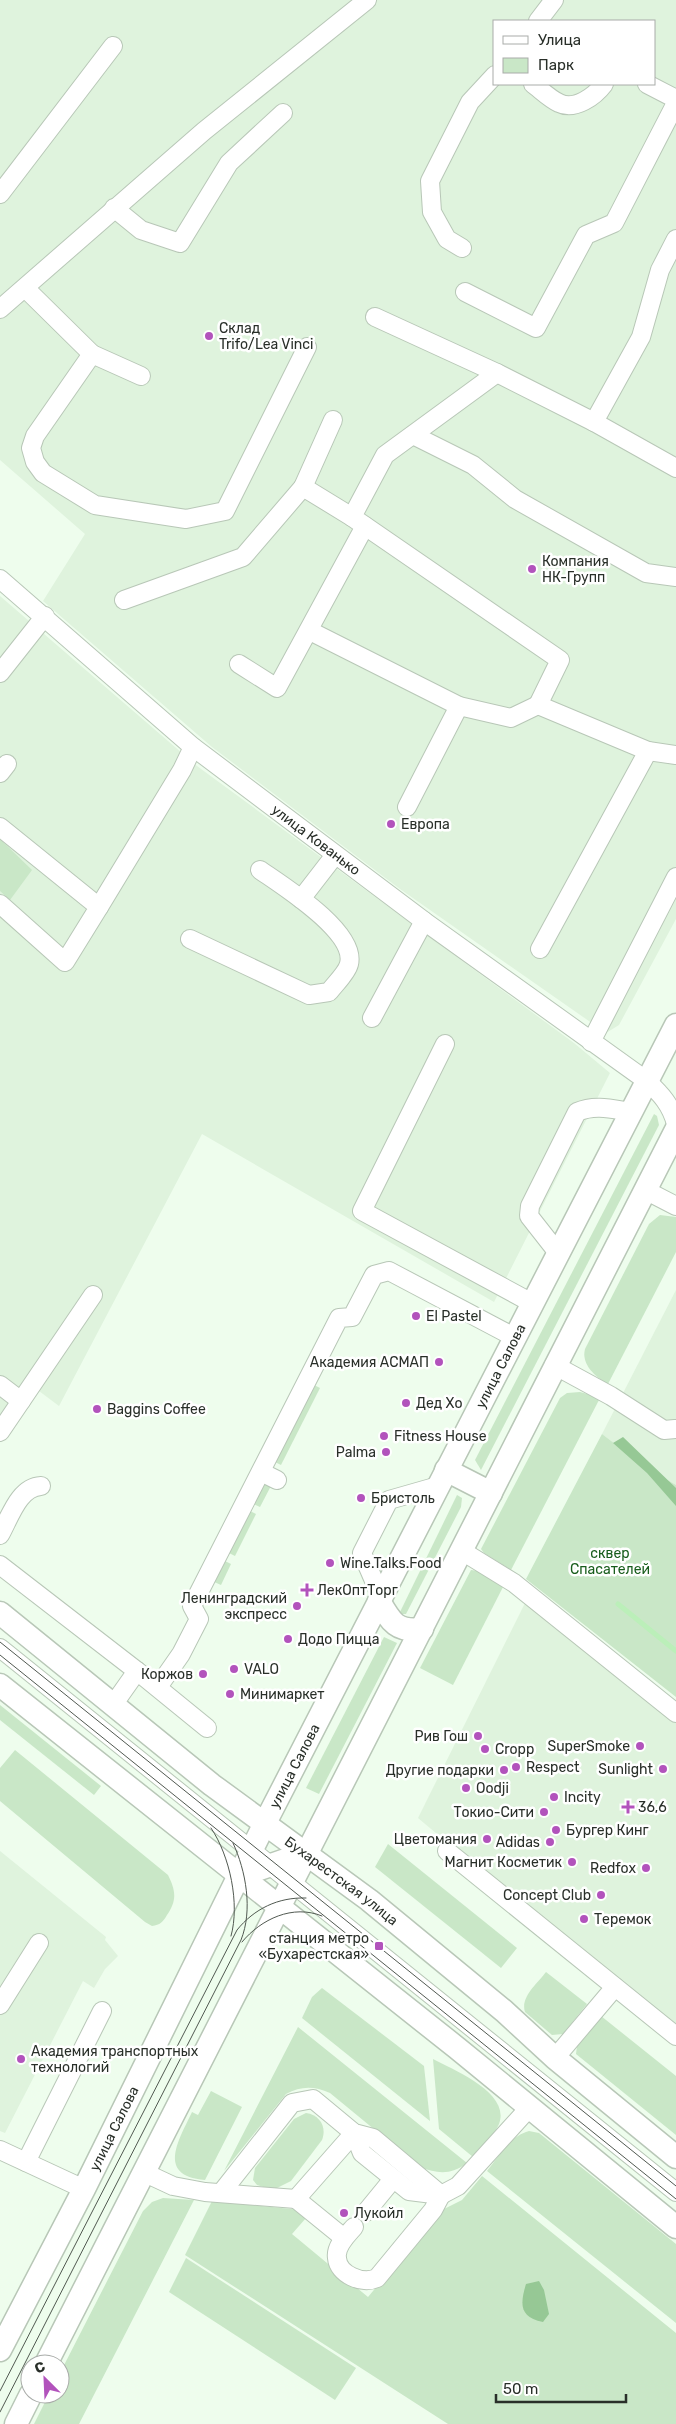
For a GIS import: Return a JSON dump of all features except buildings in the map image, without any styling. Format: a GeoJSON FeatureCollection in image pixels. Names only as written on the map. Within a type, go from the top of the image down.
{"type":"FeatureCollection","features":[{"type":"Feature","properties":{"kind":"main road","name":"улица Салова"},"geometry":{"type":"LineString","coordinates":[[0,2350],[84,2189],[265,1823],[676,1025]]}},
{"type":"Feature","properties":{"kind":"main road"},"geometry":{"type":"LineString","coordinates":[[51,2354],[278,1906],[462,1551],[554,1365],[676,1130]]}},
{"type":"Feature","properties":{"kind":"main road"},"geometry":{"type":"LineString","coordinates":[[442,1478],[491,1493]]}},
{"type":"Feature","properties":{"kind":"main road"},"geometry":{"type":"LineString","coordinates":[[380,1599],[390,1621],[406,1630],[422,1629]]}},
{"type":"Feature","properties":{"kind":"main road","name":"Бухарестская улица"},"geometry":{"type":"LineString","coordinates":[[0,1613],[212,1785],[369,1900],[504,2011],[555,2058],[676,2157]]}},
{"type":"Feature","properties":{"kind":"main road"},"geometry":{"type":"LineString","coordinates":[[0,1685],[676,2227]]}},
{"type":"Feature","properties":{"kind":"main road"},"geometry":{"type":"LineString","coordinates":[[239,1876],[306,1853]]}},
{"type":"Feature","properties":{"kind":"main road"},"geometry":{"type":"LineString","coordinates":[[16,2424],[26,2404]]}},
{"type":"Feature","properties":{"kind":"street"},"geometry":{"type":"LineString","coordinates":[[0,309],[204,131],[367,0]]}},
{"type":"Feature","properties":{"kind":"street"},"geometry":{"type":"LineString","coordinates":[[539,20],[554,0]]}},
{"type":"Feature","properties":{"kind":"street"},"geometry":{"type":"LineString","coordinates":[[0,194],[113,46]]}},
{"type":"Feature","properties":{"kind":"street"},"geometry":{"type":"LineString","coordinates":[[462,248],[447,239],[432,212],[430,181],[470,102],[493,77]]}},
{"type":"Feature","properties":{"kind":"street"},"geometry":{"type":"LineString","coordinates":[[534,85],[560,104],[573,105],[590,98],[603,85]]}},
{"type":"Feature","properties":{"kind":"street"},"geometry":{"type":"LineString","coordinates":[[649,85],[676,99]]}},
{"type":"Feature","properties":{"kind":"street"},"geometry":{"type":"LineString","coordinates":[[465,292],[536,328],[586,235],[614,223],[676,104]]}},
{"type":"Feature","properties":{"kind":"street"},"geometry":{"type":"LineString","coordinates":[[114,208],[141,230],[180,243],[229,163],[283,113]]}},
{"type":"Feature","properties":{"kind":"street"},"geometry":{"type":"LineString","coordinates":[[594,422],[642,337],[660,270],[676,239]]}},
{"type":"Feature","properties":{"kind":"street"},"geometry":{"type":"LineString","coordinates":[[25,288],[92,354],[140,376]]}},
{"type":"Feature","properties":{"kind":"street"},"geometry":{"type":"LineString","coordinates":[[375,317],[497,373],[594,422],[676,468]]}},
{"type":"Feature","properties":{"kind":"street"},"geometry":{"type":"LineString","coordinates":[[92,354],[35,436],[31,448],[35,462],[43,473],[95,505],[186,519],[225,511],[306,347]]}},
{"type":"Feature","properties":{"kind":"street"},"geometry":{"type":"LineString","coordinates":[[239,664],[277,688],[310,631],[385,455],[497,373]]}},
{"type":"Feature","properties":{"kind":"street"},"geometry":{"type":"LineString","coordinates":[[124,600],[243,556],[303,487],[333,420]]}},
{"type":"Feature","properties":{"kind":"street"},"geometry":{"type":"LineString","coordinates":[[413,434],[473,465],[516,499],[646,573],[676,577]]}},
{"type":"Feature","properties":{"kind":"street"},"geometry":{"type":"LineString","coordinates":[[303,487],[358,522],[560,660],[538,705],[511,718],[459,706],[310,631]]}},
{"type":"Feature","properties":{"kind":"street","name":"улица Кованько"},"geometry":{"type":"LineString","coordinates":[[0,579],[45,616],[193,747],[424,920],[647,1081],[662,1094],[672,1110],[676,1124]]}},
{"type":"Feature","properties":{"kind":"street"},"geometry":{"type":"LineString","coordinates":[[0,672],[45,616]]}},
{"type":"Feature","properties":{"kind":"street"},"geometry":{"type":"LineString","coordinates":[[538,705],[648,751],[676,755]]}},
{"type":"Feature","properties":{"kind":"street"},"geometry":{"type":"LineString","coordinates":[[406,807],[459,706]]}},
{"type":"Feature","properties":{"kind":"street"},"geometry":{"type":"LineString","coordinates":[[0,904],[65,962],[182,770],[193,747]]}},
{"type":"Feature","properties":{"kind":"street"},"geometry":{"type":"LineString","coordinates":[[540,949],[648,751]]}},
{"type":"Feature","properties":{"kind":"street"},"geometry":{"type":"LineString","coordinates":[[0,827],[99,907]]}},
{"type":"Feature","properties":{"kind":"street"},"geometry":{"type":"LineString","coordinates":[[301,899],[335,854]]}},
{"type":"Feature","properties":{"kind":"street"},"geometry":{"type":"LineString","coordinates":[[190,939],[309,995],[329,992],[349,965],[348,948],[337,932],[301,899],[260,870]]}},
{"type":"Feature","properties":{"kind":"street"},"geometry":{"type":"LineString","coordinates":[[591,1042],[676,877]]}},
{"type":"Feature","properties":{"kind":"street"},"geometry":{"type":"LineString","coordinates":[[372,1018],[424,920]]}},
{"type":"Feature","properties":{"kind":"street"},"geometry":{"type":"LineString","coordinates":[[445,1044],[362,1211],[532,1303]]}},
{"type":"Feature","properties":{"kind":"street"},"geometry":{"type":"LineString","coordinates":[[558,1253],[529,1216],[530,1206],[577,1112],[587,1108],[600,1107],[631,1112]]}},
{"type":"Feature","properties":{"kind":"street"},"geometry":{"type":"LineString","coordinates":[[645,1190],[676,1206]]}},
{"type":"Feature","properties":{"kind":"street"},"geometry":{"type":"LineString","coordinates":[[158,1687],[181,1654],[199,1619],[192,1606],[339,1318],[352,1317],[374,1275],[389,1271],[514,1337]]}},
{"type":"Feature","properties":{"kind":"street"},"geometry":{"type":"LineString","coordinates":[[0,1432],[93,1295]]}},
{"type":"Feature","properties":{"kind":"street"},"geometry":{"type":"LineString","coordinates":[[554,1365],[664,1430],[675,1430]]}},
{"type":"Feature","properties":{"kind":"street"},"geometry":{"type":"LineString","coordinates":[[0,1386],[21,1401]]}},
{"type":"Feature","properties":{"kind":"street"},"geometry":{"type":"LineString","coordinates":[[261,1472],[277,1480]]}},
{"type":"Feature","properties":{"kind":"street"},"geometry":{"type":"LineString","coordinates":[[380,1599],[362,1553],[390,1500],[442,1478]]}},
{"type":"Feature","properties":{"kind":"street"},"geometry":{"type":"LineString","coordinates":[[0,1535],[25,1491],[34,1486],[41,1486]]}},
{"type":"Feature","properties":{"kind":"street"},"geometry":{"type":"LineString","coordinates":[[462,1551],[514,1583],[676,1712]]}},
{"type":"Feature","properties":{"kind":"street"},"geometry":{"type":"LineString","coordinates":[[0,1565],[158,1687],[207,1728]]}},
{"type":"Feature","properties":{"kind":"street"},"geometry":{"type":"LineString","coordinates":[[0,1648],[676,2192]]}},
{"type":"Feature","properties":{"kind":"street"},"geometry":{"type":"LineString","coordinates":[[113,1705],[137,1671]]}},
{"type":"Feature","properties":{"kind":"street"},"geometry":{"type":"LineString","coordinates":[[447,1851],[676,2036]]}},
{"type":"Feature","properties":{"kind":"street"},"geometry":{"type":"LineString","coordinates":[[0,2005],[39,1943]]}},
{"type":"Feature","properties":{"kind":"street"},"geometry":{"type":"LineString","coordinates":[[555,2058],[615,1987]]}},
{"type":"Feature","properties":{"kind":"street"},"geometry":{"type":"LineString","coordinates":[[26,2162],[102,2011]]}},
{"type":"Feature","properties":{"kind":"street"},"geometry":{"type":"LineString","coordinates":[[221,2193],[292,2103],[314,2099],[354,2133],[373,2138],[441,2195]]}},
{"type":"Feature","properties":{"kind":"street"},"geometry":{"type":"LineString","coordinates":[[143,2172],[173,2186],[221,2193],[296,2199],[349,2232],[336,2256],[339,2265],[357,2280],[370,2281],[377,2278],[433,2210],[441,2195],[458,2186],[529,2108]]}},
{"type":"Feature","properties":{"kind":"street"},"geometry":{"type":"LineString","coordinates":[[354,2133],[362,2153],[409,2191],[441,2195]]}},
{"type":"Feature","properties":{"kind":"street"},"geometry":{"type":"LineString","coordinates":[[296,2199],[354,2133]]}},
{"type":"Feature","properties":{"kind":"street"},"geometry":{"type":"LineString","coordinates":[[0,2150],[84,2189]]}},
{"type":"Feature","properties":{"kind":"street"},"geometry":{"type":"LineString","coordinates":[[366,2212],[393,2179]]}},
{"type":"Feature","properties":{"kind":"shaded area"},"geometry":{"type":"Polygon","coordinates":[[[0,0],[676,0],[676,919],[619,1025],[606,1033],[400,889],[212,747],[43,601],[85,534],[0,460],[0,0]]]}},
{"type":"Feature","properties":{"kind":"shaded area"},"geometry":{"type":"Polygon","coordinates":[[[0,596],[197,766],[574,1043],[610,1073],[494,1302],[202,1134],[59,1406],[27,1382],[0,1416],[0,596]]]}},
{"type":"Feature","properties":{"kind":"shaded area"},"geometry":{"type":"Polygon","coordinates":[[[676,1290],[676,1485],[644,1466],[602,1434],[676,1290]]]}},
{"type":"Feature","properties":{"kind":"shaded area"},"geometry":{"type":"Polygon","coordinates":[[[525,1603],[676,1714],[676,2035],[418,1818],[525,1603]]]}},
{"type":"Feature","properties":{"kind":"shaded area","name":"Академия транспортных технологий"},"geometry":{"type":"Polygon","coordinates":[[[0,1851],[106,1937],[105,1940],[118,1956],[105,1969],[94,1988],[83,1981],[5,2133],[0,2131],[0,1851]]]}},
{"type":"Feature","properties":{"kind":"green space"},"geometry":{"type":"Polygon","coordinates":[[[0,839],[32,870],[10,900],[0,891],[0,839]]]}},
{"type":"Feature","properties":{"kind":"green space"},"geometry":{"type":"Polygon","coordinates":[[[654,1114],[657,1116],[659,1125],[481,1470],[475,1460],[654,1114]]]}},
{"type":"Feature","properties":{"kind":"green space"},"geometry":{"type":"Polygon","coordinates":[[[660,1215],[676,1217],[676,1252],[608,1384],[590,1370],[585,1360],[585,1349],[649,1224],[660,1215]]]}},
{"type":"Feature","properties":{"kind":"green space"},"geometry":{"type":"Polygon","coordinates":[[[312,1384],[320,1388],[281,1465],[273,1461],[312,1384]]]}},
{"type":"Feature","properties":{"kind":"green space"},"geometry":{"type":"Polygon","coordinates":[[[580,1392],[591,1395],[599,1400],[511,1570],[484,1553],[481,1549],[560,1398],[567,1393],[580,1392]]]}},
{"type":"Feature","properties":{"kind":"green space","name":"cквер Спасателей"},"geometry":{"type":"Polygon","coordinates":[[[602,1434],[644,1466],[676,1485],[676,1697],[526,1579],[602,1434]]]}},
{"type":"Feature","properties":{"kind":"green space"},"geometry":{"type":"Polygon","coordinates":[[[623,1437],[676,1488],[676,1506],[647,1473],[613,1443],[623,1437]]]}},
{"type":"Feature","properties":{"kind":"green space"},"geometry":{"type":"Polygon","coordinates":[[[264,1478],[273,1482],[260,1507],[251,1503],[264,1478]]]}},
{"type":"Feature","properties":{"kind":"green space"},"geometry":{"type":"Polygon","coordinates":[[[457,1495],[462,1498],[461,1507],[406,1614],[401,1614],[400,1612],[457,1495]]]}},
{"type":"Feature","properties":{"kind":"green space"},"geometry":{"type":"Polygon","coordinates":[[[248,1510],[256,1514],[235,1556],[227,1552],[248,1510]]]}},
{"type":"Feature","properties":{"kind":"green space"},"geometry":{"type":"Polygon","coordinates":[[[223,1560],[231,1564],[221,1585],[212,1581],[223,1560]]]}},
{"type":"Feature","properties":{"kind":"green space"},"geometry":{"type":"Polygon","coordinates":[[[471,1570],[478,1571],[503,1587],[453,1685],[420,1668],[471,1570]]]}},
{"type":"Feature","properties":{"kind":"green space"},"geometry":{"type":"Polygon","coordinates":[[[384,1637],[397,1643],[319,1794],[306,1788],[384,1637]]]}},
{"type":"Feature","properties":{"kind":"green space"},"geometry":{"type":"Polygon","coordinates":[[[0,1705],[101,1786],[94,1795],[0,1720],[0,1705]]]}},
{"type":"Feature","properties":{"kind":"green space"},"geometry":{"type":"Polygon","coordinates":[[[15,1750],[168,1875],[173,1886],[174,1900],[161,1923],[152,1926],[145,1922],[0,1801],[0,1768],[15,1750]]]}},
{"type":"Feature","properties":{"kind":"green space"},"geometry":{"type":"Polygon","coordinates":[[[388,1844],[517,1948],[501,1968],[375,1867],[388,1844]]]}},
{"type":"Feature","properties":{"kind":"green space"},"geometry":{"type":"Polygon","coordinates":[[[546,1972],[587,2004],[563,2034],[552,2035],[525,2012],[524,2006],[527,1996],[546,1972]]]}},
{"type":"Feature","properties":{"kind":"green space"},"geometry":{"type":"Polygon","coordinates":[[[322,1988],[424,2066],[430,2121],[302,2018],[312,1997],[322,1988]]]}},
{"type":"Feature","properties":{"kind":"green space"},"geometry":{"type":"Polygon","coordinates":[[[601,2016],[676,2076],[676,2135],[576,2054],[577,2046],[601,2016]]]}},
{"type":"Feature","properties":{"kind":"green space"},"geometry":{"type":"Polygon","coordinates":[[[298,2027],[467,2163],[455,2170],[444,2172],[420,2167],[330,2093],[308,2088],[297,2089],[286,2094],[224,2171],[298,2027]]]}},
{"type":"Feature","properties":{"kind":"green space"},"geometry":{"type":"Polygon","coordinates":[[[433,2059],[478,2084],[497,2102],[500,2113],[499,2124],[491,2137],[473,2157],[439,2129],[433,2059]]]}},
{"type":"Feature","properties":{"kind":"green space"},"geometry":{"type":"Polygon","coordinates":[[[211,2091],[242,2107],[205,2180],[190,2177],[180,2171],[176,2164],[175,2154],[192,2112],[198,2115],[211,2091]]]}},
{"type":"Feature","properties":{"kind":"green space"},"geometry":{"type":"Polygon","coordinates":[[[306,2113],[315,2116],[321,2122],[324,2131],[322,2140],[291,2181],[273,2190],[257,2185],[253,2180],[255,2168],[294,2119],[306,2113]]]}},
{"type":"Feature","properties":{"kind":"green space"},"geometry":{"type":"Polygon","coordinates":[[[529,2131],[539,2133],[676,2244],[676,2323],[487,2171],[516,2137],[529,2131]]]}},
{"type":"Feature","properties":{"kind":"green space"},"geometry":{"type":"Polygon","coordinates":[[[482,2176],[676,2333],[676,2424],[448,2424],[185,2255],[212,2201],[301,2210],[306,2218],[292,2234],[368,2297],[440,2211],[462,2200],[482,2176]]]}},
{"type":"Feature","properties":{"kind":"green space"},"geometry":{"type":"Polygon","coordinates":[[[163,2198],[194,2200],[79,2424],[34,2424],[44,2404],[70,2404],[70,2354],[143,2211],[152,2202],[163,2198]]]}},
{"type":"Feature","properties":{"kind":"green space"},"geometry":{"type":"Polygon","coordinates":[[[186,2258],[356,2368],[335,2400],[169,2292],[186,2258]]]}},
{"type":"Feature","properties":{"kind":"green space"},"geometry":{"type":"Polygon","coordinates":[[[539,2281],[544,2290],[549,2314],[543,2322],[529,2317],[523,2309],[522,2303],[526,2284],[539,2281]]]}},
{"type":"Feature","properties":{"kind":"waterway"},"geometry":{"type":"LineString","coordinates":[[618,1604],[676,1651]]}},
{"type":"Feature","properties":{"kind":"tram line"},"geometry":{"type":"LineString","coordinates":[[0,1642],[676,2186]]}},
{"type":"Feature","properties":{"kind":"tram line"},"geometry":{"type":"LineString","coordinates":[[0,1655],[676,2199]]}},
{"type":"Feature","properties":{"kind":"tram line"},"geometry":{"type":"LineString","coordinates":[[211,1828],[218,1839],[232,1880],[234,1923],[231,1936]]}},
{"type":"Feature","properties":{"kind":"tram line"},"geometry":{"type":"LineString","coordinates":[[0,2412],[241,1940],[247,1916],[246,1891],[238,1854],[233,1843]]}},
{"type":"Feature","properties":{"kind":"tram line"},"geometry":{"type":"LineString","coordinates":[[0,2391],[237,1930],[251,1916],[267,1906],[276,1902],[306,1898]]}},
{"type":"Feature","properties":{"kind":"tram line"},"geometry":{"type":"LineString","coordinates":[[242,1942],[258,1927],[278,1916],[300,1912],[322,1916]]}},
{"type":"Feature","properties":{"kind":"place","name":"Склад Trifo/Lea Vinci"},"geometry":{"type":"Point","coordinates":[209,336]}},
{"type":"Feature","properties":{"kind":"place","name":"Компания НК-Групп"},"geometry":{"type":"Point","coordinates":[532,569]}},
{"type":"Feature","properties":{"kind":"place","name":"Европа"},"geometry":{"type":"Point","coordinates":[391,824]}},
{"type":"Feature","properties":{"kind":"place","name":"El Pastel"},"geometry":{"type":"Point","coordinates":[416,1316]}},
{"type":"Feature","properties":{"kind":"place","name":"Академия АСМАП"},"geometry":{"type":"Point","coordinates":[439,1362]}},
{"type":"Feature","properties":{"kind":"place","name":"Дед Хо"},"geometry":{"type":"Point","coordinates":[406,1403]}},
{"type":"Feature","properties":{"kind":"place","name":"Baggins Coffee"},"geometry":{"type":"Point","coordinates":[97,1409]}},
{"type":"Feature","properties":{"kind":"place","name":"Fitness House"},"geometry":{"type":"Point","coordinates":[384,1436]}},
{"type":"Feature","properties":{"kind":"place","name":"Palma"},"geometry":{"type":"Point","coordinates":[386,1452]}},
{"type":"Feature","properties":{"kind":"place","name":"Бристоль"},"geometry":{"type":"Point","coordinates":[361,1498]}},
{"type":"Feature","properties":{"kind":"place","name":"Wine.Talks.Food"},"geometry":{"type":"Point","coordinates":[330,1563]}},
{"type":"Feature","properties":{"kind":"place","name":"ЛекОптТорг"},"geometry":{"type":"Point","coordinates":[307,1590]}},
{"type":"Feature","properties":{"kind":"place","name":"Ленинградский экспресс"},"geometry":{"type":"Point","coordinates":[297,1606]}},
{"type":"Feature","properties":{"kind":"place","name":"Додо Пицца"},"geometry":{"type":"Point","coordinates":[288,1639]}},
{"type":"Feature","properties":{"kind":"place","name":"VALO"},"geometry":{"type":"Point","coordinates":[234,1669]}},
{"type":"Feature","properties":{"kind":"place","name":"Коржов"},"geometry":{"type":"Point","coordinates":[203,1674]}},
{"type":"Feature","properties":{"kind":"place","name":"Минимаркет"},"geometry":{"type":"Point","coordinates":[230,1694]}},
{"type":"Feature","properties":{"kind":"place","name":"Рив Гош"},"geometry":{"type":"Point","coordinates":[478,1736]}},
{"type":"Feature","properties":{"kind":"place","name":"SuperSmoke"},"geometry":{"type":"Point","coordinates":[640,1746]}},
{"type":"Feature","properties":{"kind":"place","name":"Cropp"},"geometry":{"type":"Point","coordinates":[485,1749]}},
{"type":"Feature","properties":{"kind":"place","name":"Respect"},"geometry":{"type":"Point","coordinates":[516,1767]}},
{"type":"Feature","properties":{"kind":"place","name":"Sunlight"},"geometry":{"type":"Point","coordinates":[663,1769]}},
{"type":"Feature","properties":{"kind":"place","name":"Другие подарки"},"geometry":{"type":"Point","coordinates":[504,1770]}},
{"type":"Feature","properties":{"kind":"place","name":"Oodji"},"geometry":{"type":"Point","coordinates":[466,1788]}},
{"type":"Feature","properties":{"kind":"place","name":"Incity"},"geometry":{"type":"Point","coordinates":[554,1797]}},
{"type":"Feature","properties":{"kind":"place","name":"36,6"},"geometry":{"type":"Point","coordinates":[628,1807]}},
{"type":"Feature","properties":{"kind":"place","name":"Токио-Сити"},"geometry":{"type":"Point","coordinates":[544,1812]}},
{"type":"Feature","properties":{"kind":"place","name":"Бургер Кинг"},"geometry":{"type":"Point","coordinates":[556,1830]}},
{"type":"Feature","properties":{"kind":"place","name":"Цветомания"},"geometry":{"type":"Point","coordinates":[487,1839]}},
{"type":"Feature","properties":{"kind":"place","name":"Adidas"},"geometry":{"type":"Point","coordinates":[550,1842]}},
{"type":"Feature","properties":{"kind":"place","name":"Магнит Косметик"},"geometry":{"type":"Point","coordinates":[572,1862]}},
{"type":"Feature","properties":{"kind":"place","name":"Redfox"},"geometry":{"type":"Point","coordinates":[646,1868]}},
{"type":"Feature","properties":{"kind":"place","name":"Concept Club"},"geometry":{"type":"Point","coordinates":[601,1895]}},
{"type":"Feature","properties":{"kind":"place","name":"Теремок"},"geometry":{"type":"Point","coordinates":[584,1919]}},
{"type":"Feature","properties":{"kind":"place","name":"станция метро «Бухарестская»"},"geometry":{"type":"Point","coordinates":[379,1946]}},
{"type":"Feature","properties":{"kind":"place","name":"Академия транспортных технологий"},"geometry":{"type":"Point","coordinates":[21,2059]}},
{"type":"Feature","properties":{"kind":"place","name":"Лукойл"},"geometry":{"type":"Point","coordinates":[344,2213]}}]}
